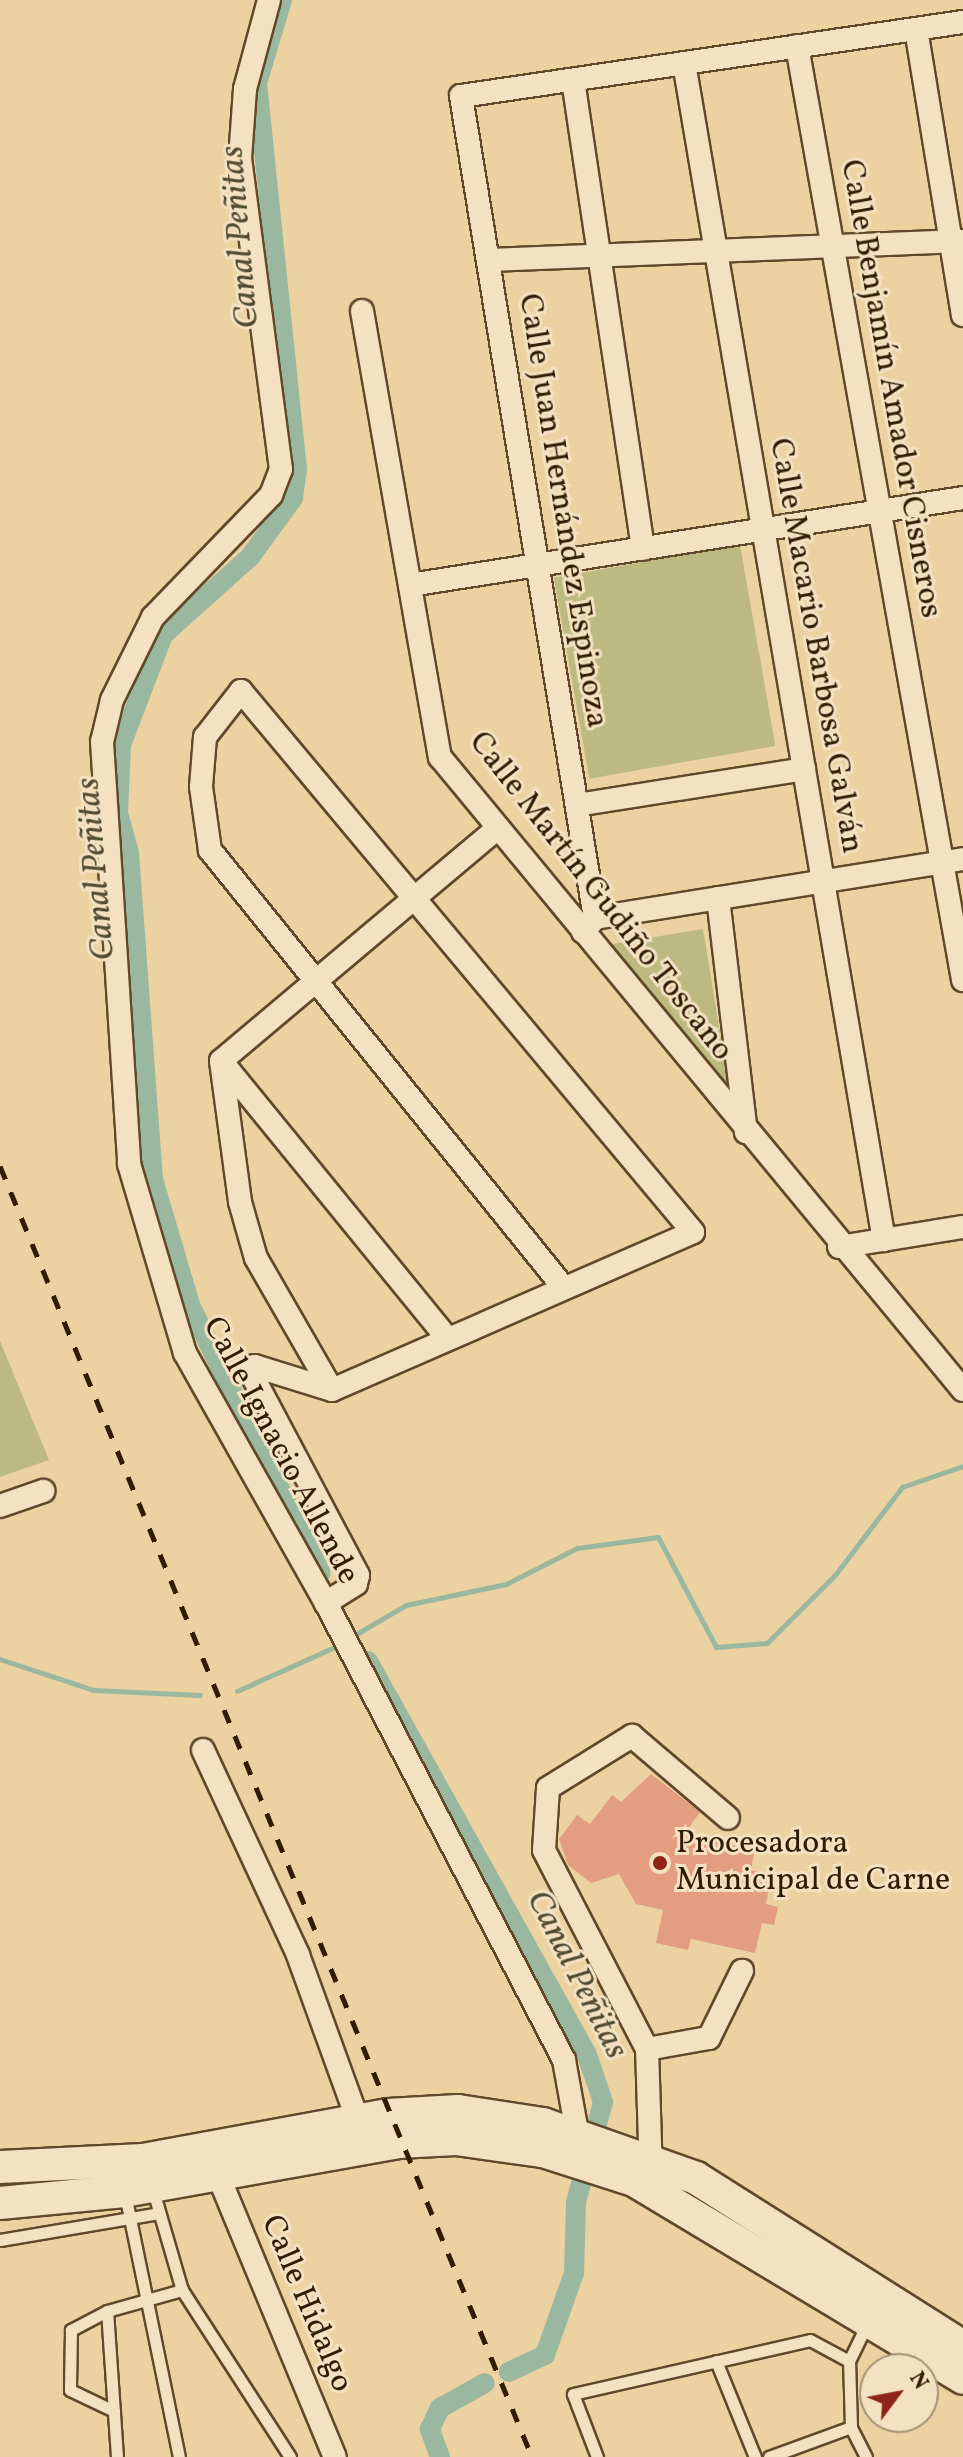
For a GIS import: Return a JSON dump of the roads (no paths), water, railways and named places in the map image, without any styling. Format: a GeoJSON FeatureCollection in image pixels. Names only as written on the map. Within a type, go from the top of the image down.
{"type":"FeatureCollection","features":[{"type":"Feature","properties":{"kind":"main road"},"geometry":{"type":"LineString","coordinates":[[0,2167],[138,2189],[358,2121],[458,2111],[587,2146],[651,2174],[889,2321],[963,2378]]}},
{"type":"Feature","properties":{"kind":"main road"},"geometry":{"type":"LineString","coordinates":[[2,2204],[138,2189],[413,2141],[456,2139],[587,2146]]}},
{"type":"Feature","properties":{"kind":"main road"},"geometry":{"type":"LineString","coordinates":[[889,2321],[963,2347]]}},
{"type":"Feature","properties":{"kind":"street","name":"Calle Ignacio Allende"},"geometry":{"type":"LineString","coordinates":[[269,0],[245,89],[240,158],[281,469],[271,495],[153,617],[112,700],[102,742],[129,1164],[152,1252],[185,1353],[330,1611],[564,2060],[587,2146]]}},
{"type":"Feature","properties":{"kind":"street"},"geometry":{"type":"LineString","coordinates":[[643,549],[573,80],[963,22]]}},
{"type":"Feature","properties":{"kind":"street"},"geometry":{"type":"LineString","coordinates":[[916,29],[957,241],[963,315]]}},
{"type":"Feature","properties":{"kind":"street","name":"Calle Benjamín Amador Cisneros"},"geometry":{"type":"LineString","coordinates":[[797,46],[880,511],[953,861],[963,980]]}},
{"type":"Feature","properties":{"kind":"street","name":"Calle Macario Barbosa Galván"},"geometry":{"type":"LineString","coordinates":[[684,63],[884,1240]]}},
{"type":"Feature","properties":{"kind":"street","name":"Calle Juan Hernández Espinoza"},"geometry":{"type":"LineString","coordinates":[[573,80],[461,96],[577,805],[589,925]]}},
{"type":"Feature","properties":{"kind":"street"},"geometry":{"type":"LineString","coordinates":[[488,260],[957,241]]}},
{"type":"Feature","properties":{"kind":"street","name":"Calle Martín Gudiño Toscano"},"geometry":{"type":"LineString","coordinates":[[362,311],[440,757],[498,828],[589,925],[746,1132],[839,1247],[963,1390]]}},
{"type":"Feature","properties":{"kind":"street"},"geometry":{"type":"LineString","coordinates":[[410,585],[963,498]]}},
{"type":"Feature","properties":{"kind":"street"},"geometry":{"type":"LineString","coordinates":[[330,1611],[356,1584],[358,1575],[251,1373],[255,1366],[332,1390],[693,1232],[241,691],[205,737],[201,787],[210,850],[564,1288]]}},
{"type":"Feature","properties":{"kind":"street"},"geometry":{"type":"LineString","coordinates":[[577,805],[804,769]]}},
{"type":"Feature","properties":{"kind":"street"},"geometry":{"type":"LineString","coordinates":[[221,1061],[498,828]]}},
{"type":"Feature","properties":{"kind":"street"},"geometry":{"type":"LineString","coordinates":[[589,925],[718,898],[953,861]]}},
{"type":"Feature","properties":{"kind":"street"},"geometry":{"type":"LineString","coordinates":[[718,898],[746,1132]]}},
{"type":"Feature","properties":{"kind":"street"},"geometry":{"type":"LineString","coordinates":[[221,1061],[240,1202],[256,1258],[332,1390]]}},
{"type":"Feature","properties":{"kind":"street"},"geometry":{"type":"LineString","coordinates":[[221,1061],[448,1339]]}},
{"type":"Feature","properties":{"kind":"street"},"geometry":{"type":"LineString","coordinates":[[839,1247],[963,1227]]}},
{"type":"Feature","properties":{"kind":"street"},"geometry":{"type":"LineString","coordinates":[[0,1506],[43,1491]]}},
{"type":"Feature","properties":{"kind":"street"},"geometry":{"type":"LineString","coordinates":[[651,2174],[647,2049],[544,1850],[548,1788],[632,1736],[728,1818]]}},
{"type":"Feature","properties":{"kind":"street"},"geometry":{"type":"LineString","coordinates":[[203,1750],[298,1955],[358,2121]]}},
{"type":"Feature","properties":{"kind":"street"},"geometry":{"type":"LineString","coordinates":[[647,2049],[709,2038],[742,1971]]}},
{"type":"Feature","properties":{"kind":"street","name":"Calle Hidalgo"},"geometry":{"type":"LineString","coordinates":[[218,2175],[335,2457]]}},
{"type":"Feature","properties":{"kind":"lane"},"geometry":{"type":"LineString","coordinates":[[0,2240],[138,2189]]}},
{"type":"Feature","properties":{"kind":"lane"},"geometry":{"type":"LineString","coordinates":[[138,2189],[182,2290],[290,2457]]}},
{"type":"Feature","properties":{"kind":"lane"},"geometry":{"type":"LineString","coordinates":[[138,2189],[147,2298],[179,2457]]}},
{"type":"Feature","properties":{"kind":"lane"},"geometry":{"type":"LineString","coordinates":[[114,2411],[70,2390],[71,2330],[107,2311],[182,2290]]}},
{"type":"Feature","properties":{"kind":"lane"},"geometry":{"type":"LineString","coordinates":[[107,2311],[117,2457]]}},
{"type":"Feature","properties":{"kind":"lane"},"geometry":{"type":"LineString","coordinates":[[866,2457],[851,2427],[849,2361],[889,2321]]}},
{"type":"Feature","properties":{"kind":"lane"},"geometry":{"type":"LineString","coordinates":[[597,2457],[573,2394],[810,2340],[849,2361]]}},
{"type":"Feature","properties":{"kind":"lane"},"geometry":{"type":"LineString","coordinates":[[716,2361],[755,2457]]}},
{"type":"Feature","properties":{"kind":"lane"},"geometry":{"type":"LineString","coordinates":[[769,2457],[851,2427]]}},
{"type":"Feature","properties":{"kind":"waterway","name":"Canal Peñitas"},"geometry":{"type":"LineString","coordinates":[[282,0],[257,83],[297,469],[293,498],[250,557],[163,635],[121,745],[118,813],[129,853],[153,1179],[190,1305],[321,1573]]}},
{"type":"Feature","properties":{"kind":"waterway"},"geometry":{"type":"LineString","coordinates":[[351,1637],[406,1605],[506,1584],[577,1548],[658,1537],[716,1647],[767,1643],[835,1575],[902,1487],[963,1466]]}},
{"type":"Feature","properties":{"kind":"waterway"},"geometry":{"type":"LineString","coordinates":[[237,1691],[339,1645]]}},
{"type":"Feature","properties":{"kind":"waterway"},"geometry":{"type":"LineString","coordinates":[[0,1659],[93,1690],[200,1695]]}},
{"type":"Feature","properties":{"kind":"waterway","name":"Canal Peñitas"},"geometry":{"type":"LineString","coordinates":[[368,1661],[586,2052],[603,2102],[576,2202],[574,2273],[545,2355],[509,2372]]}},
{"type":"Feature","properties":{"kind":"waterway","name":"Canal Peñitas"},"geometry":{"type":"LineString","coordinates":[[440,2457],[430,2429],[440,2408],[485,2383]]}},
{"type":"Feature","properties":{"kind":"railway"},"geometry":{"type":"LineString","coordinates":[[0,1166],[532,2457]]}},
{"type":"Feature","properties":{"kind":"place","name":"Procesadora Municipal de Carne"},"geometry":{"type":"Point","coordinates":[660,1863]}}]}
